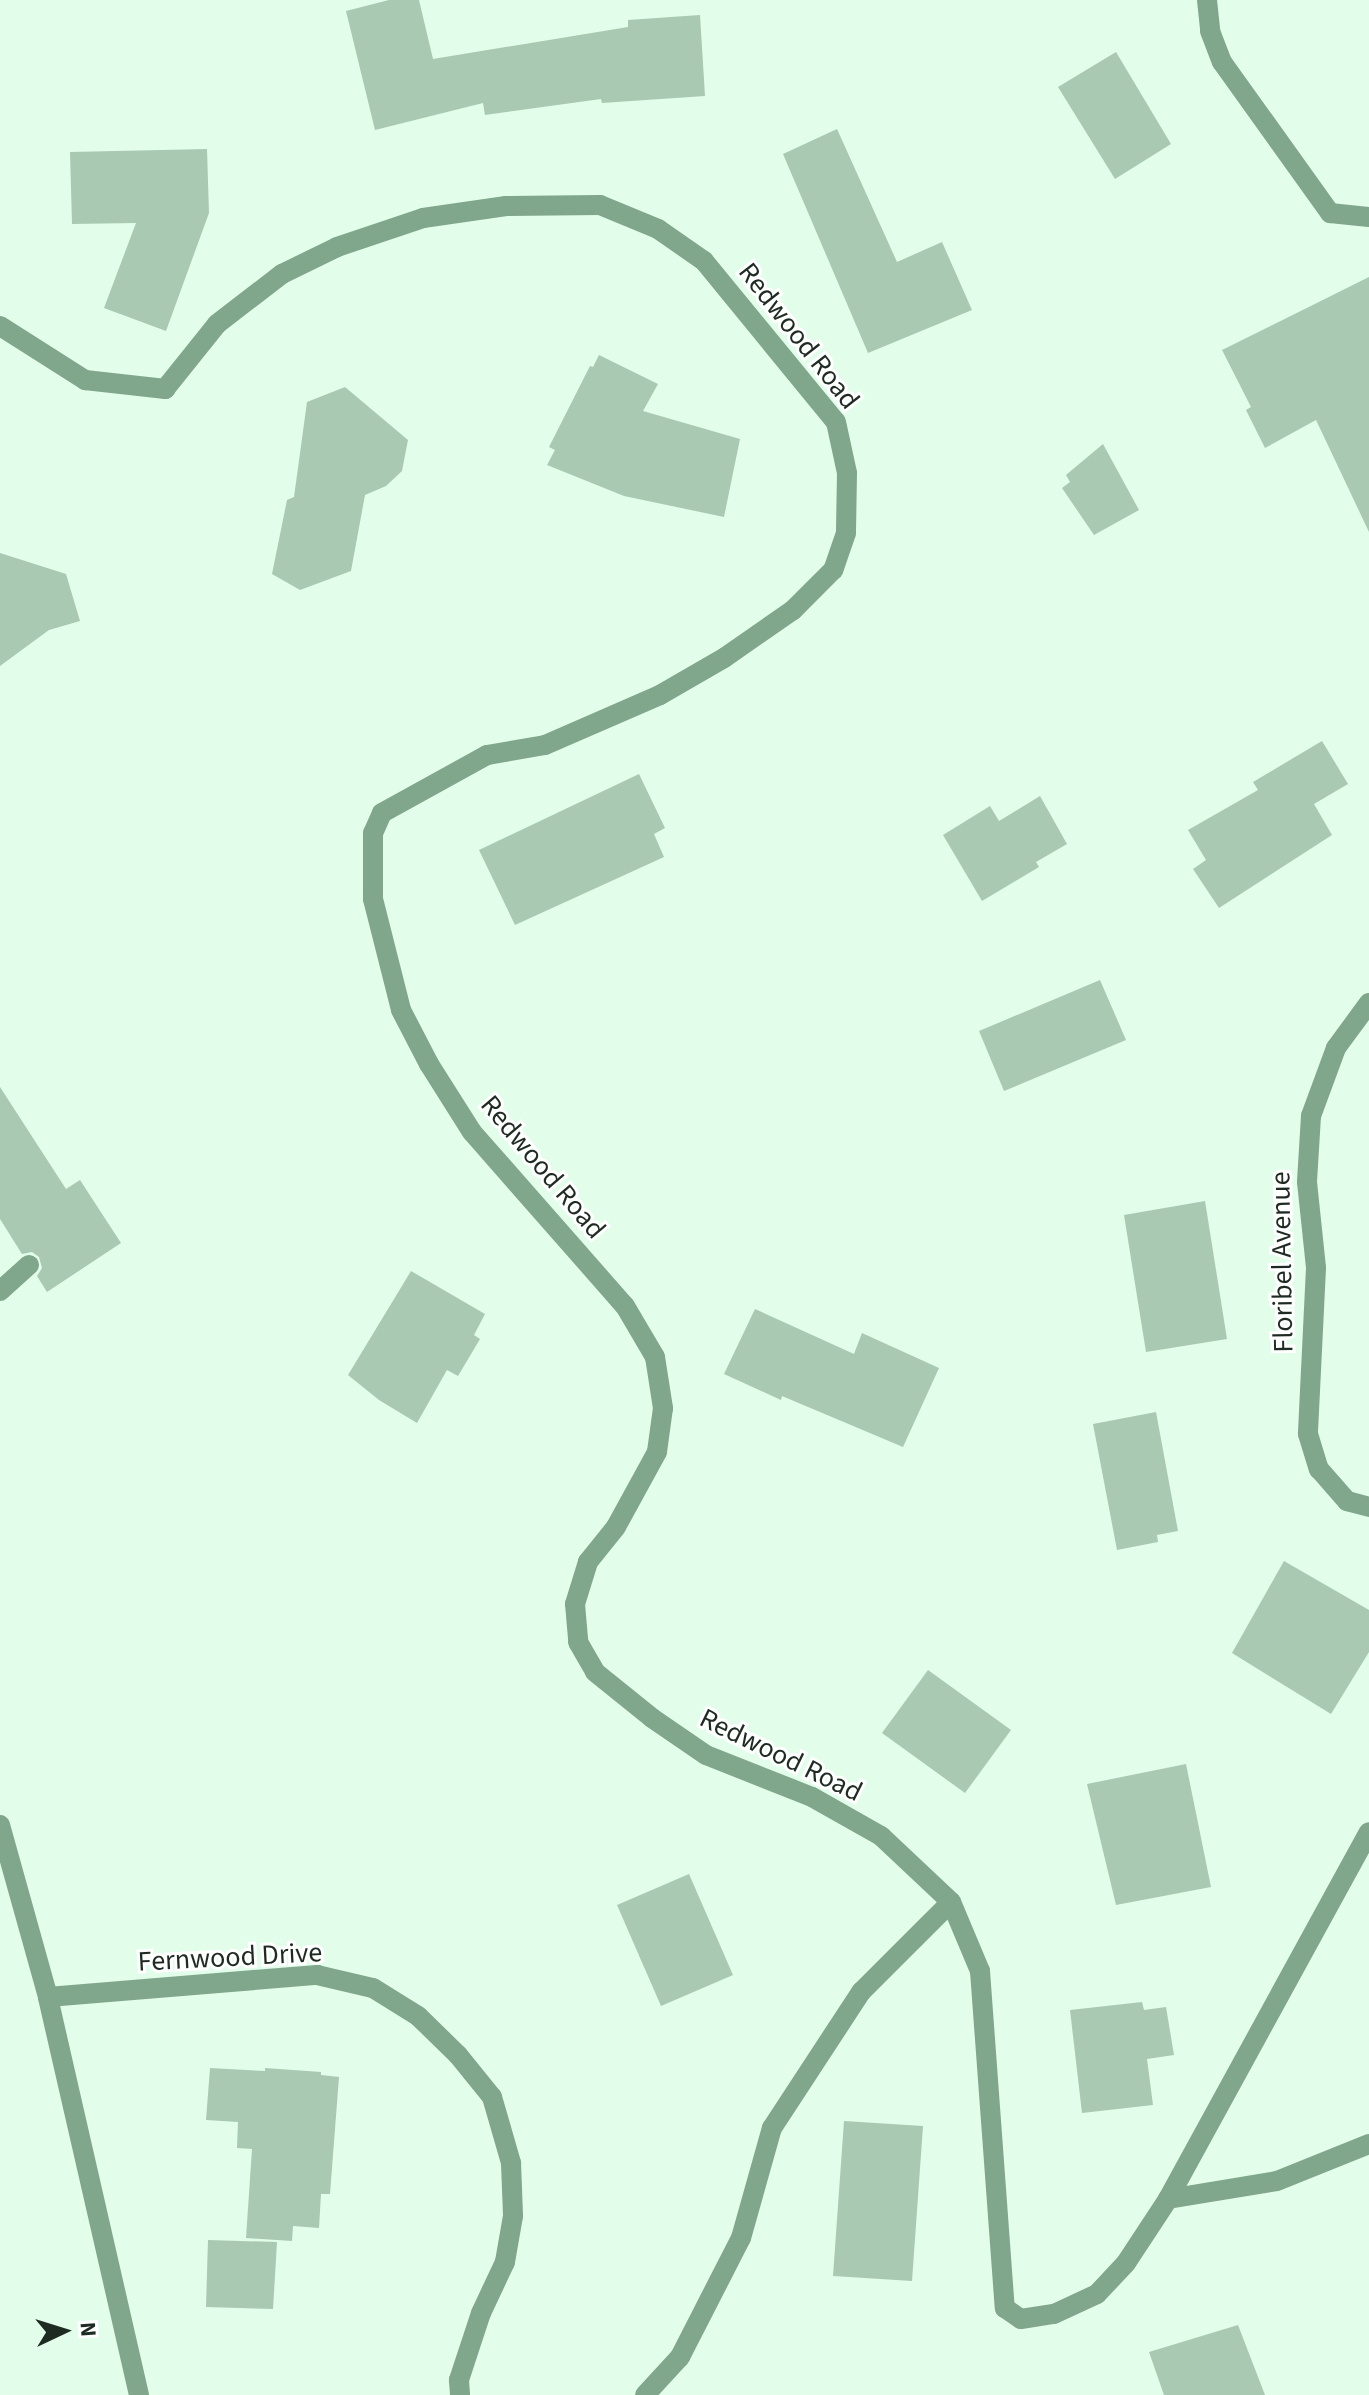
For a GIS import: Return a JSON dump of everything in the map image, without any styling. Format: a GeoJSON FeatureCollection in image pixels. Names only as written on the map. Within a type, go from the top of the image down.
{"type":"FeatureCollection","features":[{"type":"Feature","properties":{"kind":"street"},"geometry":{"type":"LineString","coordinates":[[1207,0],[1210,31],[1222,62],[1330,213],[1369,217]]}},
{"type":"Feature","properties":{"kind":"street","name":"Redwood Road"},"geometry":{"type":"LineString","coordinates":[[0,326],[85,380],[165,389],[217,324],[282,274],[337,247],[423,218],[506,206],[600,205],[658,229],[704,261],[836,422],[847,473],[846,533],[833,570],[793,610],[724,658],[660,695],[545,745],[487,755],[382,813],[373,833],[373,899],[401,1010],[429,1064],[472,1132],[625,1306],[655,1357],[663,1408],[657,1452],[616,1527],[588,1562],[575,1604],[578,1642],[595,1672],[706,1755],[812,1797],[881,1836],[951,1902],[980,1971],[1005,2308],[1021,2319],[1054,2314],[1097,2294],[1126,2263],[1168,2199],[1369,1832]]}},
{"type":"Feature","properties":{"kind":"street","name":"Floribel Avenue"},"geometry":{"type":"LineString","coordinates":[[1369,1003],[1336,1048],[1311,1116],[1307,1182],[1316,1268],[1308,1434],[1319,1469],[1347,1501],[1369,1507]]}},
{"type":"Feature","properties":{"kind":"street"},"geometry":{"type":"LineString","coordinates":[[0,1291],[29,1265]]}},
{"type":"Feature","properties":{"kind":"street"},"geometry":{"type":"LineString","coordinates":[[0,1825],[48,1997],[139,2395]]}},
{"type":"Feature","properties":{"kind":"street"},"geometry":{"type":"LineString","coordinates":[[645,2395],[680,2357],[741,2238],[772,2128],[861,1992],[951,1902]]}},
{"type":"Feature","properties":{"kind":"street","name":"Fernwood Drive"},"geometry":{"type":"LineString","coordinates":[[48,1997],[317,1975],[373,1988],[418,2016],[458,2055],[492,2097],[511,2163],[513,2216],[505,2262],[481,2313],[459,2380],[460,2395]]}},
{"type":"Feature","properties":{"kind":"street"},"geometry":{"type":"LineString","coordinates":[[1168,2199],[1277,2181],[1369,2144]]}},
{"type":"Feature","properties":{"kind":"building"},"geometry":{"type":"Polygon","coordinates":[[[389,0],[419,0],[433,59],[628,27],[628,20],[700,15],[705,96],[602,103],[601,99],[485,115],[483,103],[375,130],[346,11],[389,0]]]}},
{"type":"Feature","properties":{"kind":"building"},"geometry":{"type":"Polygon","coordinates":[[[1116,52],[1171,144],[1115,179],[1058,87],[1116,52]]]}},
{"type":"Feature","properties":{"kind":"building"},"geometry":{"type":"Polygon","coordinates":[[[837,129],[897,262],[942,242],[972,310],[868,353],[783,154],[837,129]]]}},
{"type":"Feature","properties":{"kind":"building"},"geometry":{"type":"Polygon","coordinates":[[[207,149],[209,213],[166,331],[104,308],[136,223],[72,224],[70,152],[207,149]]]}},
{"type":"Feature","properties":{"kind":"building"},"geometry":{"type":"Polygon","coordinates":[[[1369,277],[1369,532],[1316,420],[1265,448],[1246,410],[1251,407],[1222,350],[1369,277]]]}},
{"type":"Feature","properties":{"kind":"building"},"geometry":{"type":"Polygon","coordinates":[[[599,355],[658,384],[643,411],[740,439],[724,517],[624,496],[547,465],[555,450],[549,447],[590,366],[593,367],[599,355]]]}},
{"type":"Feature","properties":{"kind":"building"},"geometry":{"type":"Polygon","coordinates":[[[345,387],[408,440],[402,471],[386,486],[365,495],[351,571],[300,590],[272,574],[287,500],[294,497],[307,402],[345,387]]]}},
{"type":"Feature","properties":{"kind":"building"},"geometry":{"type":"Polygon","coordinates":[[[1103,444],[1139,510],[1094,535],[1062,488],[1070,482],[1066,475],[1103,444]]]}},
{"type":"Feature","properties":{"kind":"building"},"geometry":{"type":"Polygon","coordinates":[[[0,553],[66,574],[80,621],[49,630],[0,666],[0,553]]]}},
{"type":"Feature","properties":{"kind":"building"},"geometry":{"type":"Polygon","coordinates":[[[1322,741],[1348,784],[1314,804],[1332,835],[1219,908],[1193,869],[1206,860],[1188,830],[1258,790],[1253,782],[1322,741]]]}},
{"type":"Feature","properties":{"kind":"building"},"geometry":{"type":"Polygon","coordinates":[[[639,774],[665,828],[654,834],[664,857],[515,925],[479,850],[639,774]]]}},
{"type":"Feature","properties":{"kind":"building"},"geometry":{"type":"Polygon","coordinates":[[[1040,796],[1067,844],[1036,862],[1039,867],[982,901],[943,835],[990,806],[999,821],[1040,796]]]}},
{"type":"Feature","properties":{"kind":"building"},"geometry":{"type":"Polygon","coordinates":[[[1100,980],[1126,1040],[1004,1091],[979,1031],[1100,980]]]}},
{"type":"Feature","properties":{"kind":"building"},"geometry":{"type":"Polygon","coordinates":[[[0,1087],[66,1189],[80,1180],[121,1243],[47,1292],[37,1276],[42,1268],[39,1257],[32,1252],[22,1254],[0,1219],[0,1087]]]}},
{"type":"Feature","properties":{"kind":"building"},"geometry":{"type":"Polygon","coordinates":[[[1205,1201],[1227,1339],[1146,1352],[1124,1215],[1205,1201]]]}},
{"type":"Feature","properties":{"kind":"building"},"geometry":{"type":"Polygon","coordinates":[[[411,1271],[485,1314],[474,1335],[480,1339],[458,1376],[447,1370],[417,1423],[379,1400],[348,1375],[411,1271]]]}},
{"type":"Feature","properties":{"kind":"building"},"geometry":{"type":"Polygon","coordinates":[[[755,1309],[854,1354],[862,1333],[939,1368],[903,1447],[782,1396],[781,1400],[724,1374],[755,1309]]]}},
{"type":"Feature","properties":{"kind":"building"},"geometry":{"type":"Polygon","coordinates":[[[1156,1412],[1178,1531],[1157,1535],[1158,1542],[1117,1550],[1093,1424],[1156,1412]]]}},
{"type":"Feature","properties":{"kind":"building"},"geometry":{"type":"Polygon","coordinates":[[[1284,1561],[1369,1610],[1369,1652],[1331,1714],[1232,1653],[1284,1561]]]}},
{"type":"Feature","properties":{"kind":"building"},"geometry":{"type":"Polygon","coordinates":[[[928,1670],[1011,1730],[965,1793],[882,1733],[928,1670]]]}},
{"type":"Feature","properties":{"kind":"building"},"geometry":{"type":"Polygon","coordinates":[[[1186,1764],[1211,1887],[1116,1905],[1087,1784],[1186,1764]]]}},
{"type":"Feature","properties":{"kind":"building"},"geometry":{"type":"Polygon","coordinates":[[[689,1874],[733,1975],[661,2006],[617,1905],[689,1874]]]}},
{"type":"Feature","properties":{"kind":"building"},"geometry":{"type":"Polygon","coordinates":[[[1142,2002],[1144,2010],[1166,2007],[1174,2055],[1147,2059],[1153,2105],[1082,2113],[1070,2010],[1142,2002]]]}},
{"type":"Feature","properties":{"kind":"building"},"geometry":{"type":"Polygon","coordinates":[[[210,2068],[265,2071],[265,2068],[321,2072],[321,2075],[339,2077],[330,2194],[321,2194],[319,2228],[293,2226],[292,2241],[246,2238],[252,2149],[237,2148],[238,2122],[206,2120],[210,2068]]]}},
{"type":"Feature","properties":{"kind":"building"},"geometry":{"type":"Polygon","coordinates":[[[844,2121],[923,2126],[912,2281],[833,2276],[844,2121]]]}},
{"type":"Feature","properties":{"kind":"building"},"geometry":{"type":"Polygon","coordinates":[[[208,2240],[277,2242],[273,2309],[206,2307],[208,2240]]]}},
{"type":"Feature","properties":{"kind":"building"},"geometry":{"type":"Polygon","coordinates":[[[1238,2325],[1265,2395],[1164,2395],[1149,2352],[1238,2325]]]}}]}
